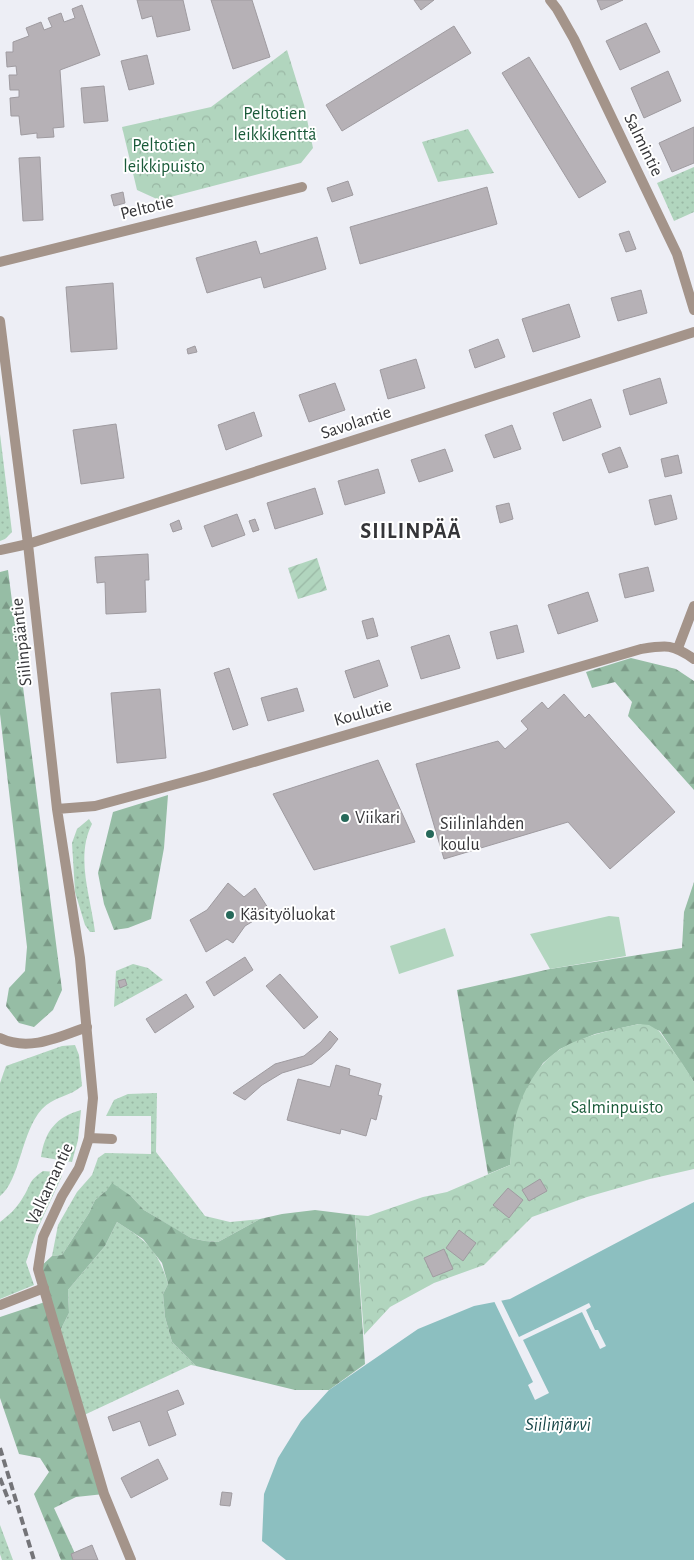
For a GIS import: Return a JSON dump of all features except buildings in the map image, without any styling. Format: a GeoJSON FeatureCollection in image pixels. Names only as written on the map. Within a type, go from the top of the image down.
{"type":"FeatureCollection","features":[{"type":"Feature","properties":{"kind":"street","name":"Salmintie"},"geometry":{"type":"LineString","coordinates":[[550,0],[574,40],[676,254],[694,310]]}},
{"type":"Feature","properties":{"kind":"street","name":"Peltotie"},"geometry":{"type":"LineString","coordinates":[[0,262],[302,187]]}},
{"type":"Feature","properties":{"kind":"street","name":"Siilinpääntie"},"geometry":{"type":"LineString","coordinates":[[0,321],[28,544],[57,810]]}},
{"type":"Feature","properties":{"kind":"street","name":"Savolantie"},"geometry":{"type":"LineString","coordinates":[[0,550],[28,544],[694,332]]}},
{"type":"Feature","properties":{"kind":"street"},"geometry":{"type":"LineString","coordinates":[[694,606],[678,648],[694,659]]}},
{"type":"Feature","properties":{"kind":"street","name":"Koulutie"},"geometry":{"type":"LineString","coordinates":[[57,810],[95,806],[206,776],[642,649],[662,646],[678,648]]}},
{"type":"Feature","properties":{"kind":"street","name":"Valkamantie"},"geometry":{"type":"LineString","coordinates":[[57,810],[80,958],[93,1098],[90,1138],[79,1168],[62,1196],[42,1237],[38,1269],[104,1494],[132,1560]]}},
{"type":"Feature","properties":{"kind":"street"},"geometry":{"type":"LineString","coordinates":[[0,1038],[24,1044],[43,1042],[87,1027]]}},
{"type":"Feature","properties":{"kind":"street"},"geometry":{"type":"LineString","coordinates":[[90,1138],[112,1139]]}},
{"type":"Feature","properties":{"kind":"street"},"geometry":{"type":"LineString","coordinates":[[0,1305],[44,1288]]}},
{"type":"Feature","properties":{"kind":"green space"},"geometry":{"type":"Polygon","coordinates":[[[287,50],[304,105],[313,148],[301,163],[159,200],[137,190],[122,127],[211,107],[287,50]]]}},
{"type":"Feature","properties":{"kind":"green space"},"geometry":{"type":"Polygon","coordinates":[[[468,129],[494,173],[438,182],[422,142],[468,129]]]}},
{"type":"Feature","properties":{"kind":"green space"},"geometry":{"type":"Polygon","coordinates":[[[694,167],[694,212],[674,221],[657,183],[694,167]]]}},
{"type":"Feature","properties":{"kind":"green space"},"geometry":{"type":"Polygon","coordinates":[[[0,434],[12,532],[0,541],[0,434]]]}},
{"type":"Feature","properties":{"kind":"green space"},"geometry":{"type":"Polygon","coordinates":[[[317,558],[327,590],[298,599],[288,568],[317,558]]]}},
{"type":"Feature","properties":{"kind":"green space"},"geometry":{"type":"Polygon","coordinates":[[[8,570],[62,990],[53,1010],[34,1027],[19,1023],[6,1006],[9,988],[25,971],[27,947],[0,714],[0,572],[8,570]]]}},
{"type":"Feature","properties":{"kind":"green space"},"geometry":{"type":"Polygon","coordinates":[[[631,658],[676,669],[694,681],[694,790],[628,716],[632,702],[615,682],[592,688],[586,672],[631,658]]]}},
{"type":"Feature","properties":{"kind":"green space"},"geometry":{"type":"Polygon","coordinates":[[[168,795],[164,848],[151,919],[128,928],[114,930],[104,904],[98,873],[113,812],[168,795]]]}},
{"type":"Feature","properties":{"kind":"green space"},"geometry":{"type":"Polygon","coordinates":[[[89,819],[92,824],[87,837],[84,864],[95,932],[90,932],[85,925],[75,892],[72,843],[77,829],[89,819]]]}},
{"type":"Feature","properties":{"kind":"green space"},"geometry":{"type":"Polygon","coordinates":[[[694,882],[694,1082],[660,1031],[639,1024],[595,1034],[560,1049],[543,1063],[521,1104],[515,1120],[510,1165],[488,1174],[457,990],[550,969],[682,948],[684,912],[694,882]]]}},
{"type":"Feature","properties":{"kind":"green space"},"geometry":{"type":"Polygon","coordinates":[[[609,916],[619,917],[626,956],[550,969],[530,934],[609,916]]]}},
{"type":"Feature","properties":{"kind":"green space"},"geometry":{"type":"Polygon","coordinates":[[[445,928],[454,956],[399,974],[390,946],[445,928]]]}},
{"type":"Feature","properties":{"kind":"green space"},"geometry":{"type":"Polygon","coordinates":[[[133,964],[148,968],[163,980],[114,1007],[116,971],[133,964]]]}},
{"type":"Feature","properties":{"kind":"green space","name":"Salminpuisto"},"geometry":{"type":"Polygon","coordinates":[[[639,1024],[649,1025],[659,1031],[694,1082],[694,1169],[587,1197],[532,1217],[484,1265],[434,1283],[390,1307],[364,1335],[355,1215],[368,1216],[423,1197],[447,1192],[510,1165],[513,1131],[521,1100],[531,1080],[544,1063],[567,1045],[598,1034],[639,1024]]]}},
{"type":"Feature","properties":{"kind":"green space"},"geometry":{"type":"Polygon","coordinates":[[[75,1045],[79,1055],[82,1086],[51,1102],[42,1109],[29,1130],[12,1179],[7,1189],[0,1196],[0,1083],[6,1066],[62,1046],[75,1045]]]}},
{"type":"Feature","properties":{"kind":"green space"},"geometry":{"type":"Polygon","coordinates":[[[157,1093],[156,1152],[205,1216],[230,1222],[260,1219],[218,1242],[205,1241],[191,1238],[144,1210],[131,1196],[107,1190],[95,1200],[89,1213],[62,1255],[52,1256],[58,1225],[77,1192],[92,1175],[98,1158],[105,1153],[151,1154],[151,1116],[106,1116],[114,1100],[128,1094],[157,1093]]]}},
{"type":"Feature","properties":{"kind":"green space"},"geometry":{"type":"Polygon","coordinates":[[[81,1110],[78,1140],[72,1162],[41,1157],[45,1140],[53,1126],[72,1113],[81,1110]]]}},
{"type":"Feature","properties":{"kind":"green space"},"geometry":{"type":"Polygon","coordinates":[[[43,1171],[55,1172],[62,1176],[37,1230],[26,1262],[34,1285],[0,1299],[0,1222],[15,1209],[32,1181],[43,1171]]]}},
{"type":"Feature","properties":{"kind":"green space"},"geometry":{"type":"Polygon","coordinates":[[[112,1183],[131,1196],[144,1210],[191,1238],[205,1241],[218,1242],[260,1219],[282,1214],[315,1210],[355,1215],[365,1364],[329,1390],[295,1390],[196,1366],[172,1342],[165,1317],[163,1294],[168,1284],[162,1263],[143,1239],[117,1222],[105,1246],[68,1290],[69,1313],[58,1335],[104,1494],[76,1497],[54,1508],[78,1560],[61,1560],[34,1494],[49,1472],[40,1458],[19,1454],[0,1398],[0,1317],[48,1301],[38,1269],[52,1256],[62,1255],[89,1213],[95,1200],[112,1183]]]}},
{"type":"Feature","properties":{"kind":"green space"},"geometry":{"type":"Polygon","coordinates":[[[117,1222],[144,1241],[160,1263],[168,1284],[163,1294],[165,1317],[172,1342],[196,1366],[191,1365],[82,1416],[58,1335],[69,1313],[68,1290],[105,1246],[117,1222]]]}},
{"type":"Feature","properties":{"kind":"green space"},"geometry":{"type":"Polygon","coordinates":[[[0,1525],[13,1560],[2,1560],[0,1554],[0,1525]]]}},
{"type":"Feature","properties":{"kind":"water","name":"Siilinjärvi"},"geometry":{"type":"Polygon","coordinates":[[[694,1202],[694,1560],[286,1560],[262,1541],[264,1494],[278,1458],[301,1421],[329,1390],[418,1329],[474,1306],[510,1299],[694,1202]]]}},
{"type":"Feature","properties":{"kind":"pier"},"geometry":{"type":"Polygon","coordinates":[[[500,1298],[519,1337],[589,1303],[591,1307],[586,1310],[595,1330],[598,1330],[606,1346],[600,1349],[582,1312],[523,1340],[549,1393],[535,1400],[528,1385],[533,1382],[493,1299],[500,1298]]]}},
{"type":"Feature","properties":{"kind":"railway"},"geometry":{"type":"LineString","coordinates":[[0,1448],[34,1560]]}},
{"type":"Feature","properties":{"kind":"railway"},"geometry":{"type":"LineString","coordinates":[[0,1478],[10,1504]]}},
{"type":"Feature","properties":{"kind":"place","name":"Viikari"},"geometry":{"type":"Point","coordinates":[345,818]}},
{"type":"Feature","properties":{"kind":"place","name":"Siilinlahden koulu"},"geometry":{"type":"Point","coordinates":[430,834]}},
{"type":"Feature","properties":{"kind":"place","name":"Käsityöluokat"},"geometry":{"type":"Point","coordinates":[230,915]}},
{"type":"Feature","properties":{"kind":"district","name":"SIILINPÄÄ"},"geometry":{"type":"Point","coordinates":[411,531]}},
{"type":"Feature","properties":{"kind":"park label","name":"Peltotien leikkikenttä"},"geometry":{"type":"Point","coordinates":[275,124]}},
{"type":"Feature","properties":{"kind":"park label","name":"Peltotien leikkipuisto"},"geometry":{"type":"Point","coordinates":[164,156]}}]}
